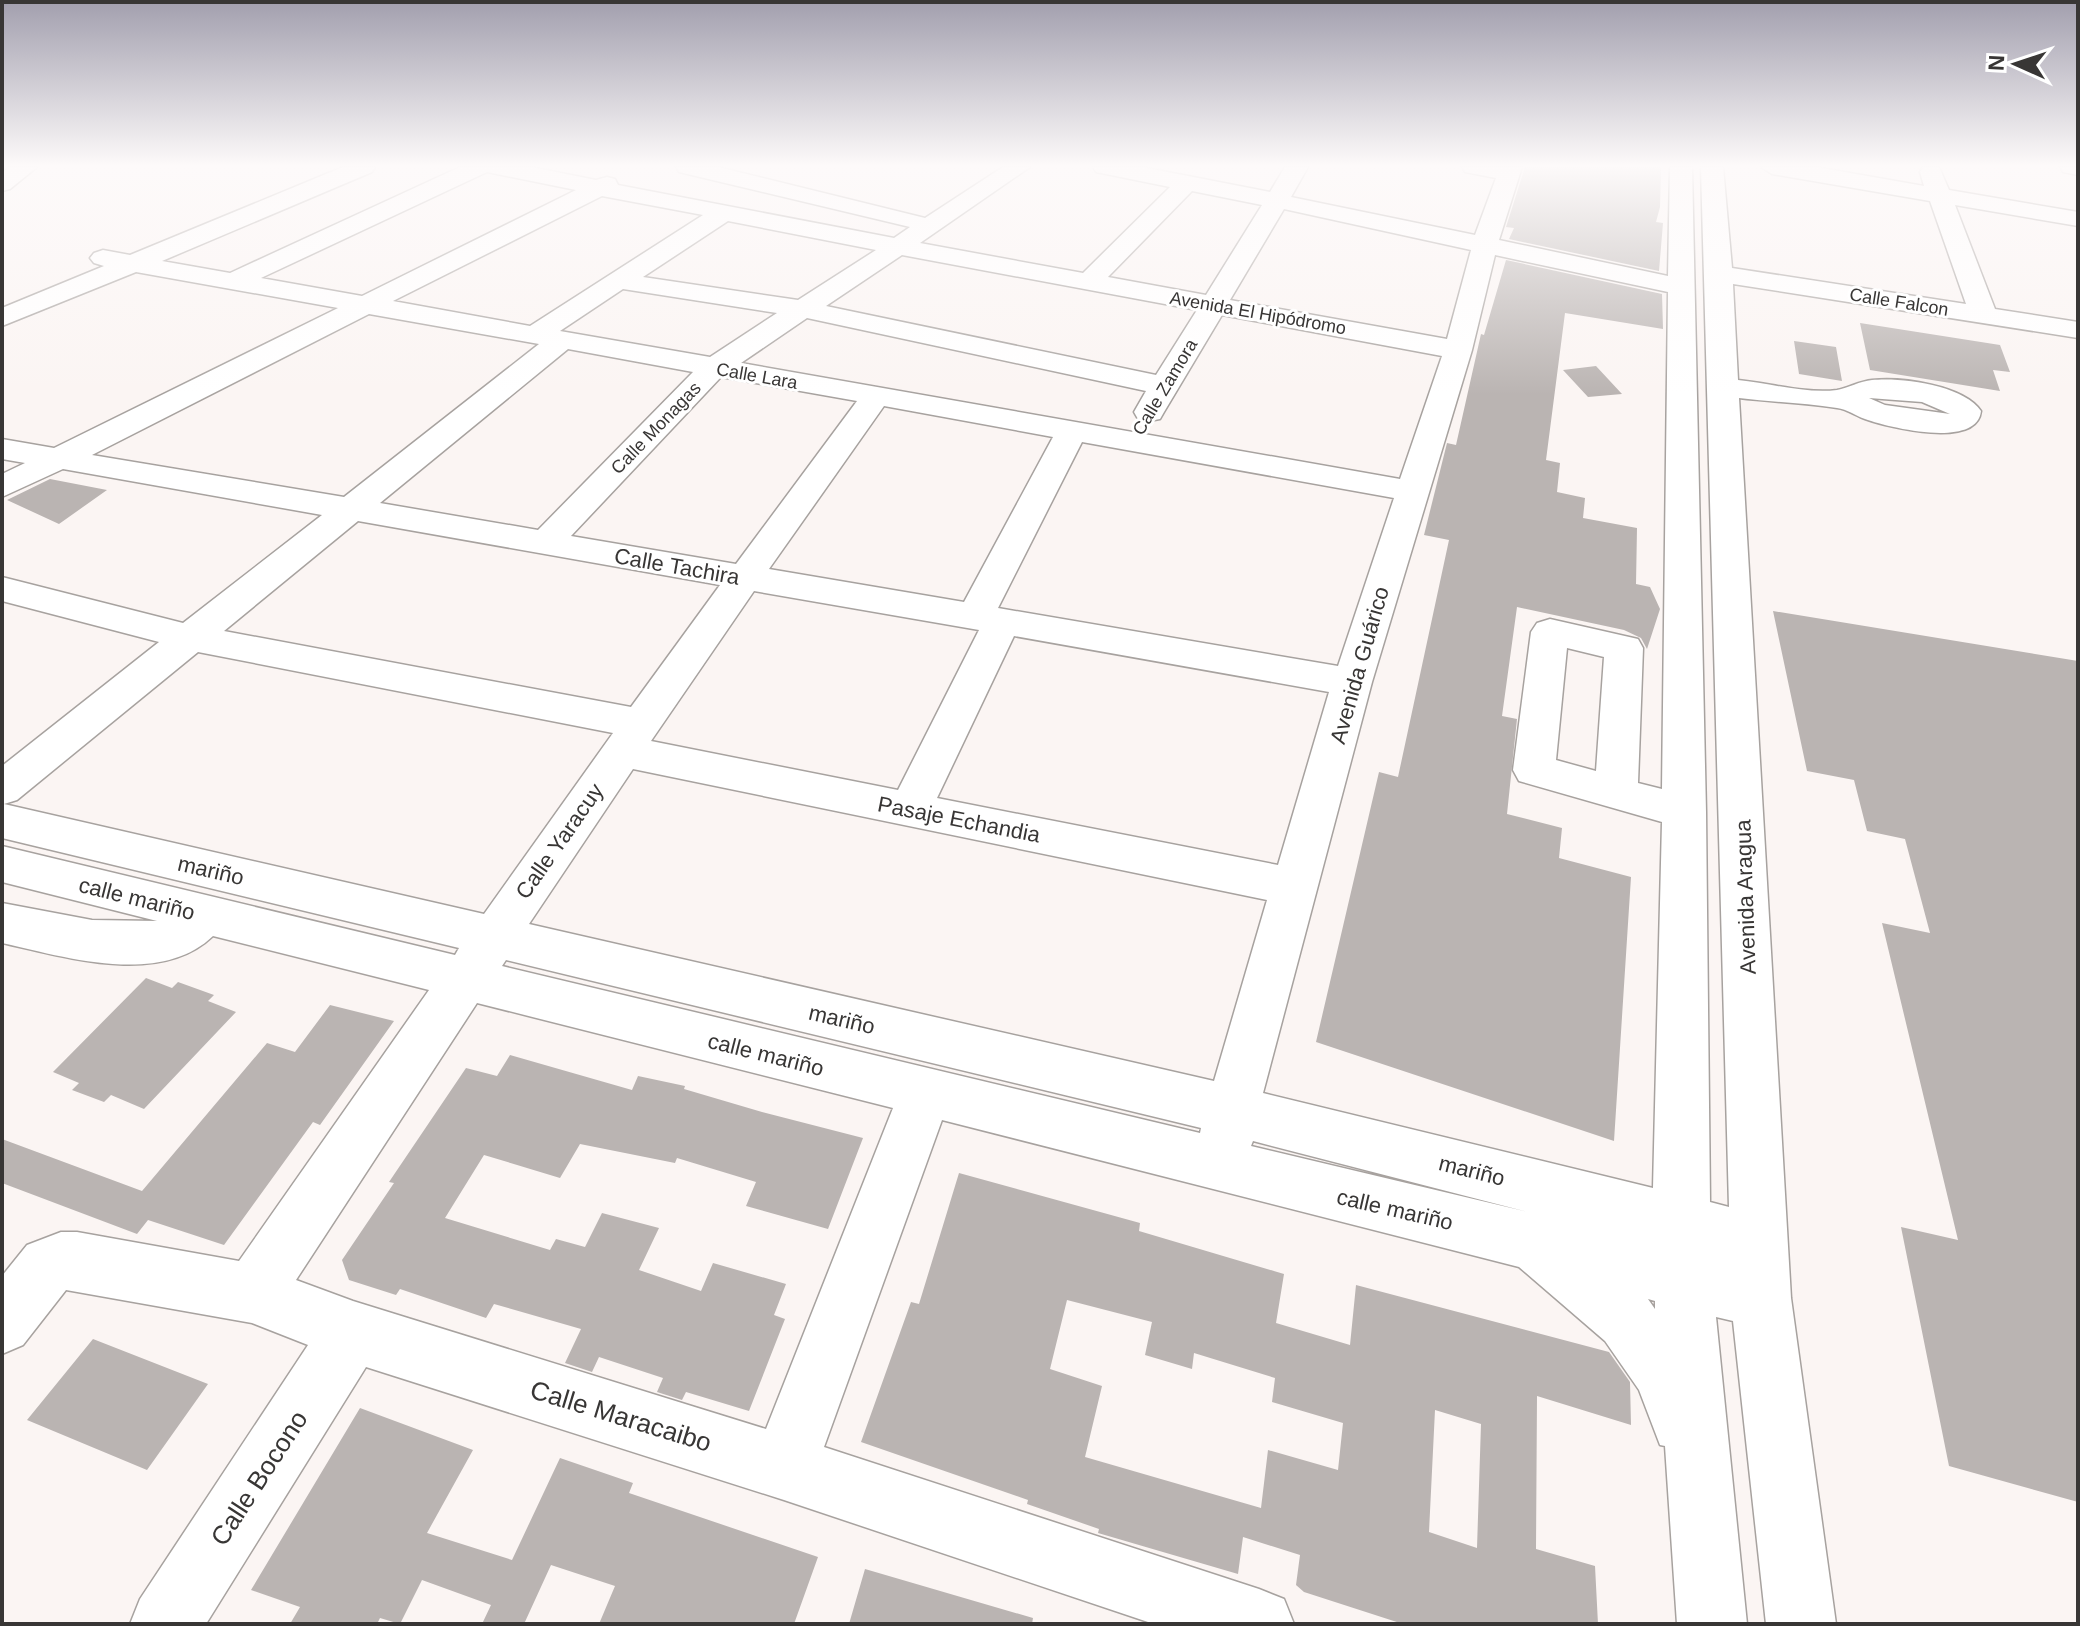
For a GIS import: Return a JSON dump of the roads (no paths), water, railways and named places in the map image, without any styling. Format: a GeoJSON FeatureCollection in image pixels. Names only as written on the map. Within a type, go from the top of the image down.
{"type":"FeatureCollection","features":[{"type":"Feature","properties":{"kind":"street"},"geometry":{"type":"LineString","coordinates":[[2,299],[140,243]]}},
{"type":"Feature","properties":{"kind":"street"},"geometry":{"type":"LineString","coordinates":[[2,318],[183,243]]}},
{"type":"Feature","properties":{"kind":"street"},"geometry":{"type":"LineString","coordinates":[[234,281],[316,243]]}},
{"type":"Feature","properties":{"kind":"street"},"geometry":{"type":"LineString","coordinates":[[2,487],[491,243]]}},
{"type":"Feature","properties":{"kind":"street"},"geometry":{"type":"LineString","coordinates":[[2,789],[350,509],[549,338],[620,281],[678,243]]}},
{"type":"Feature","properties":{"kind":"street","name":"Avenida El Hipódromo"},"geometry":{"type":"LineString","coordinates":[[879,243],[1458,350]]}},
{"type":"Feature","properties":{"kind":"street","name":"Calle Monagas"},"geometry":{"type":"LineString","coordinates":[[545,543],[713,368],[906,243]]}},
{"type":"Feature","properties":{"kind":"street"},"geometry":{"type":"LineString","coordinates":[[1089,282],[1128,243]]}},
{"type":"Feature","properties":{"kind":"street","name":"Calle Zamora"},"geometry":{"type":"LineString","coordinates":[[1132,442],[1253,243]]}},
{"type":"Feature","properties":{"kind":"street","name":"Calle Falcon"},"geometry":{"type":"LineString","coordinates":[[1480,243],[1701,280],[2078,330]]}},
{"type":"Feature","properties":{"kind":"street","name":"Avenida Aragua"},"geometry":{"type":"LineString","coordinates":[[1694,243],[1724,387],[1760,1271],[1801,1624]]}},
{"type":"Feature","properties":{"kind":"street","name":"Avenida Aragua"},"geometry":{"type":"LineString","coordinates":[[1705,243],[1684,812],[1682,1251],[1712,1624]]}},
{"type":"Feature","properties":{"kind":"street"},"geometry":{"type":"LineString","coordinates":[[1957,243],[1984,316]]}},
{"type":"Feature","properties":{"kind":"street","name":"Avenida Guárico"},"geometry":{"type":"LineString","coordinates":[[1221,1167],[1232,1110],[1352,682],[1458,350],[1485,244]]}},
{"type":"Feature","properties":{"kind":"street","name":"Calle Lara"},"geometry":{"type":"LineString","coordinates":[[103,258],[1411,491]]}},
{"type":"Feature","properties":{"kind":"street"},"geometry":{"type":"LineString","coordinates":[[620,281],[803,309],[1164,386]]}},
{"type":"Feature","properties":{"kind":"street"},"geometry":{"type":"LineString","coordinates":[[1724,387],[1845,399]]}},
{"type":"Feature","properties":{"kind":"street","name":"Calle Yaracuy"},"geometry":{"type":"LineString","coordinates":[[252,1293],[493,936],[743,577],[876,396]]}},
{"type":"Feature","properties":{"kind":"street"},"geometry":{"type":"LineString","coordinates":[[910,809],[988,620],[1072,431]]}},
{"type":"Feature","properties":{"kind":"street","name":"Calle Tachira"},"geometry":{"type":"LineString","coordinates":[[2,449],[1352,682]]}},
{"type":"Feature","properties":{"kind":"street","name":"Pasaje Echandia"},"geometry":{"type":"LineString","coordinates":[[2,589],[191,638],[632,738],[910,809],[1296,887]]}},
{"type":"Feature","properties":{"kind":"street"},"geometry":{"type":"LineString","coordinates":[[1616,793],[1684,812]]}},
{"type":"Feature","properties":{"kind":"street","name":"mariño"},"geometry":{"type":"LineString","coordinates":[[2,821],[1232,1110],[1682,1251]]}},
{"type":"Feature","properties":{"kind":"street","name":"calle mariño"},"geometry":{"type":"LineString","coordinates":[[2,864],[1530,1241],[1682,1251]]}},
{"type":"Feature","properties":{"kind":"street"},"geometry":{"type":"LineString","coordinates":[[2,923],[82,940],[143,943],[179,937],[204,915]]}},
{"type":"Feature","properties":{"kind":"street"},"geometry":{"type":"LineString","coordinates":[[784,1467],[925,1093]]}},
{"type":"Feature","properties":{"kind":"street"},"geometry":{"type":"LineString","coordinates":[[1530,1241],[1626,1320],[1662,1370],[1698,1459]]}},
{"type":"Feature","properties":{"kind":"street"},"geometry":{"type":"LineString","coordinates":[[1682,1251],[1760,1271]]}},
{"type":"Feature","properties":{"kind":"street","name":"Calle Maracaibo"},"geometry":{"type":"LineString","coordinates":[[2,1324],[48,1266],[61,1261],[77,1261],[252,1293],[353,1332],[784,1467],[1259,1624]]}},
{"type":"Feature","properties":{"kind":"street","name":"Calle Bocono"},"geometry":{"type":"LineString","coordinates":[[165,1624],[353,1332]]}}]}
